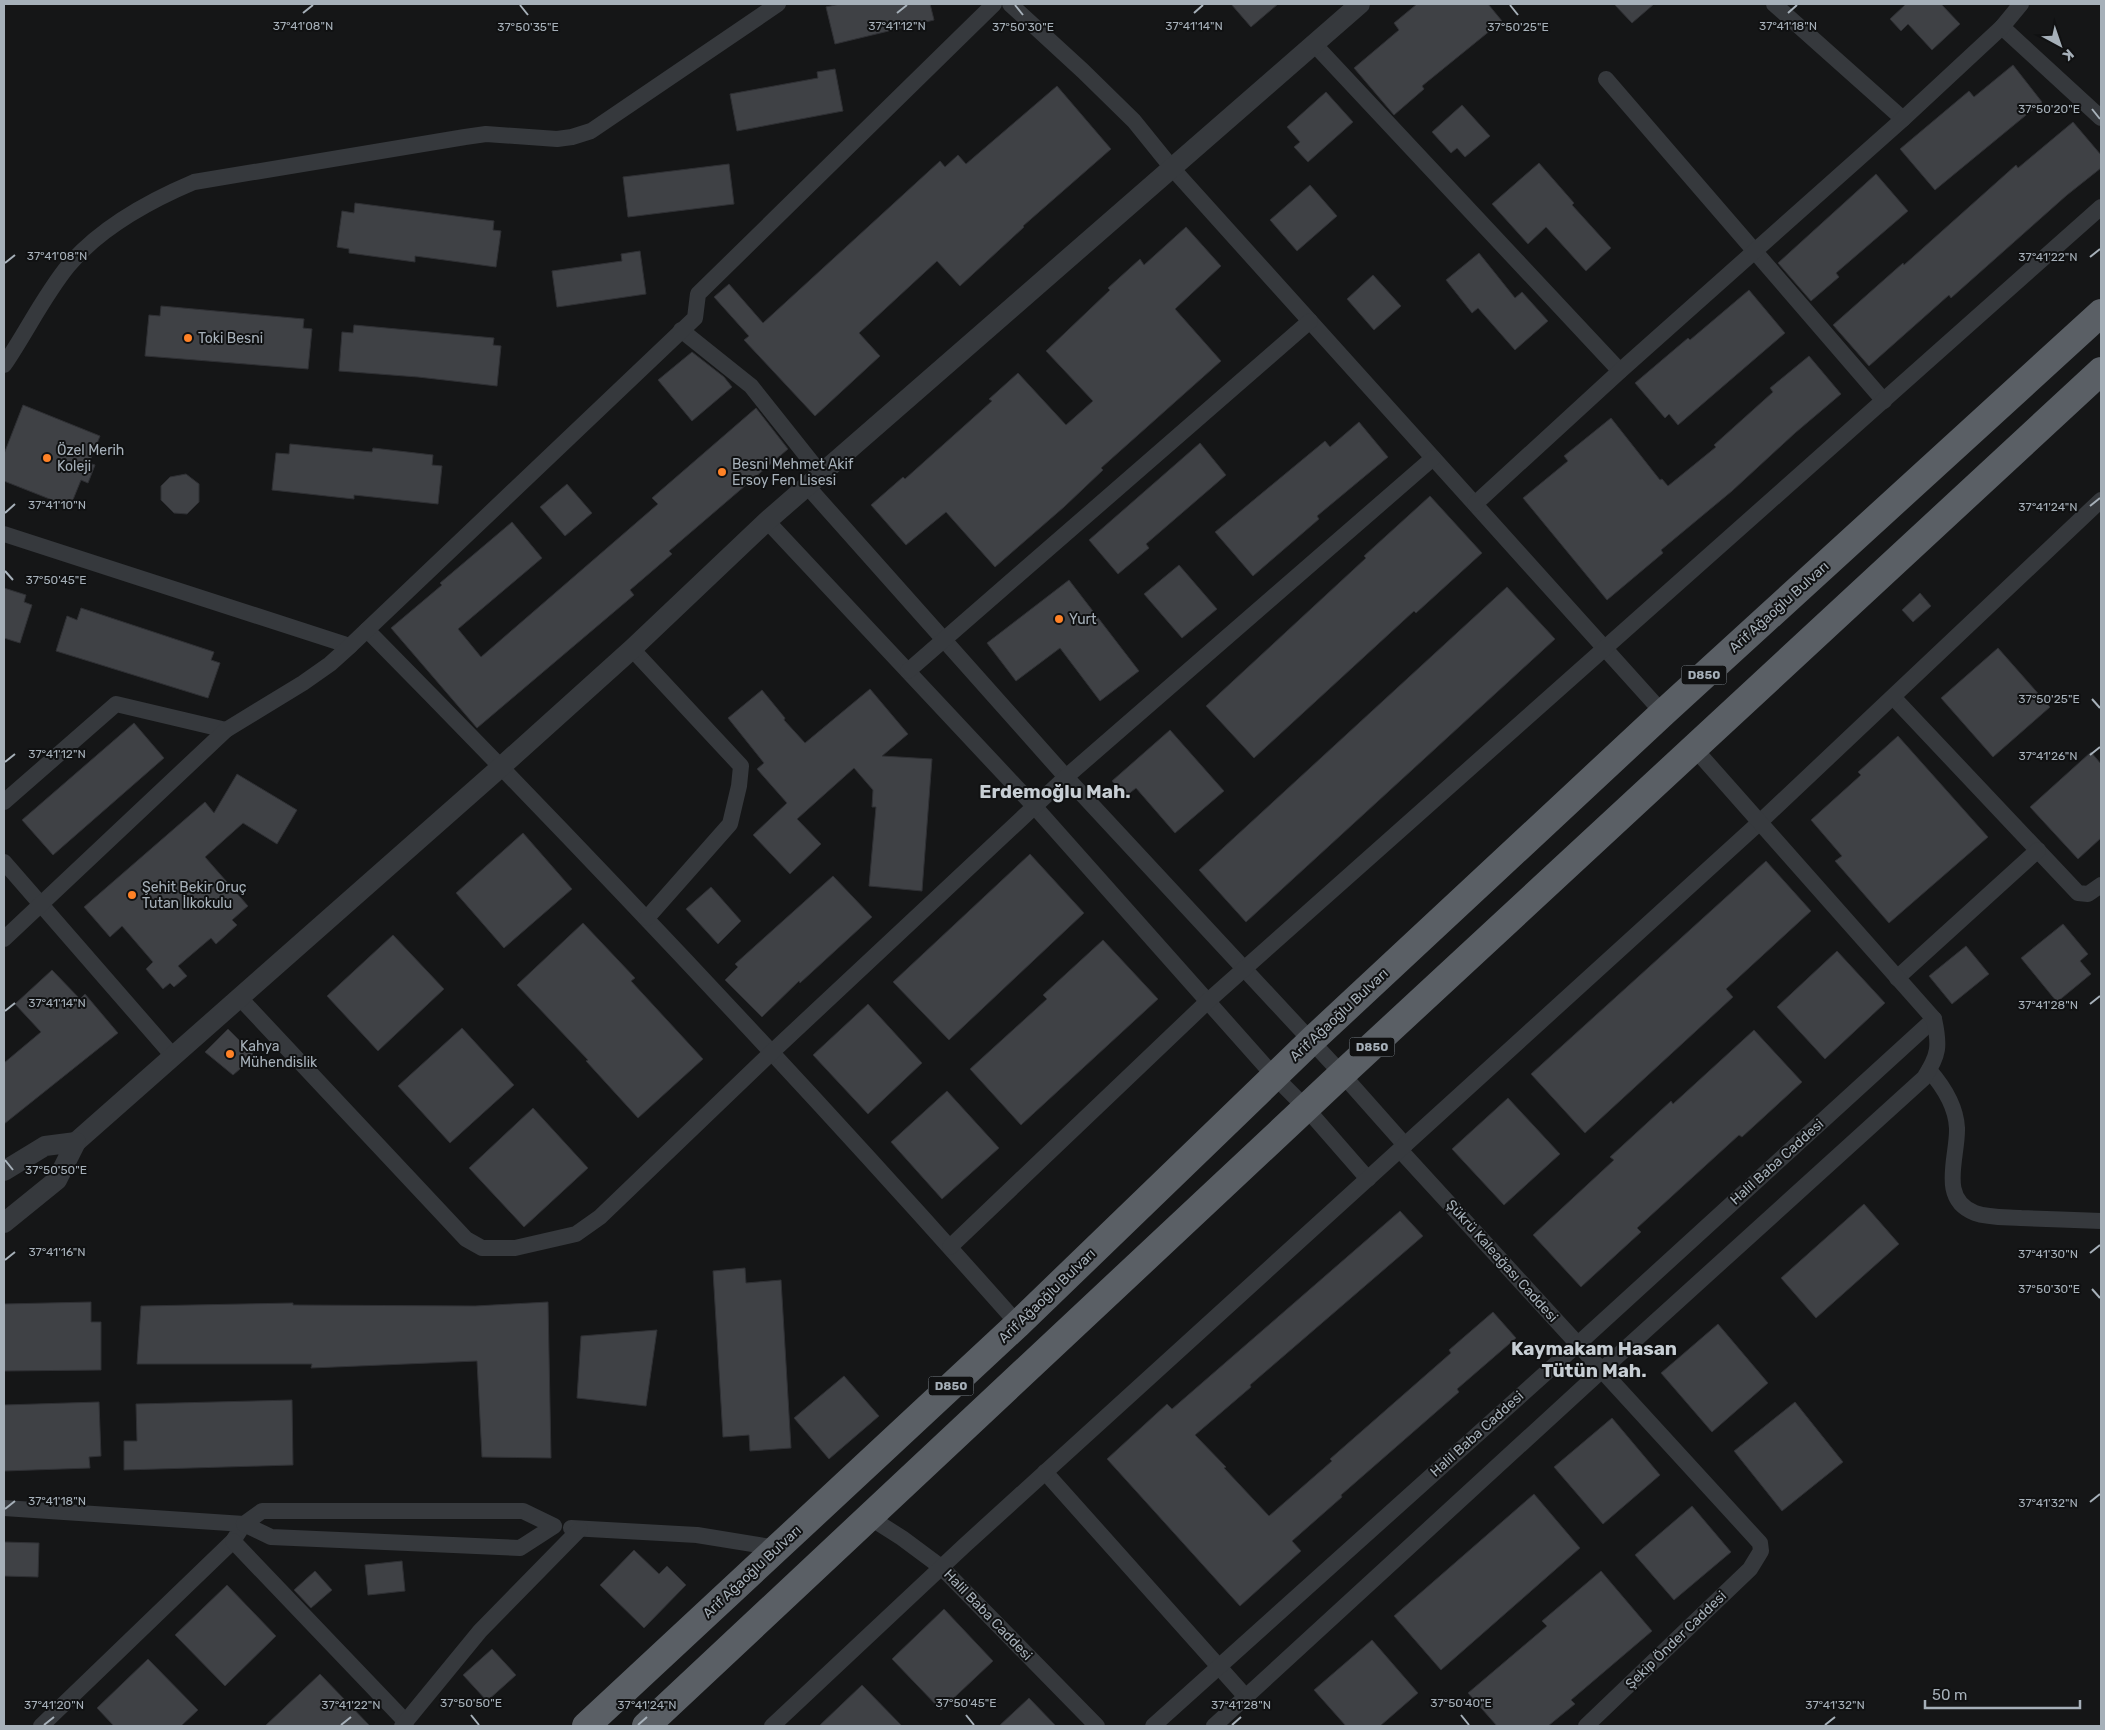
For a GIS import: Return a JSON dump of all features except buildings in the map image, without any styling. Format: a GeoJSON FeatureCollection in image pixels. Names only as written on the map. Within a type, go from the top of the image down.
{"type":"FeatureCollection","features":[{"type":"Feature","properties":{"kind":"highway","name":"Arif Ağaoğlu Bulvarı"},"geometry":{"type":"LineString","coordinates":[[586,1726],[1018,1324],[1274,1076],[1662,713],[2101,313]]}},
{"type":"Feature","properties":{"kind":"highway","name":"D850"},"geometry":{"type":"LineString","coordinates":[[646,1726],[1342,1074],[2101,371]]}},
{"type":"Feature","properties":{"kind":"street"},"geometry":{"type":"LineString","coordinates":[[4,365],[39,306],[69,265],[90,244],[121,221],[162,196],[194,182],[464,137],[486,134],[557,139],[572,138],[591,131],[624,110],[778,4]]}},
{"type":"Feature","properties":{"kind":"street"},"geometry":{"type":"LineString","coordinates":[[4,938],[226,730],[303,683],[330,664],[367,630],[695,318],[698,294],[994,4]]}},
{"type":"Feature","properties":{"kind":"street"},"geometry":{"type":"LineString","coordinates":[[1010,4],[1083,70],[1134,121],[1172,168],[1662,713]]}},
{"type":"Feature","properties":{"kind":"street"},"geometry":{"type":"LineString","coordinates":[[4,1223],[57,1180],[76,1142],[502,766],[632,649],[767,521],[1360,4]]}},
{"type":"Feature","properties":{"kind":"street"},"geometry":{"type":"LineString","coordinates":[[1774,4],[1903,119]]}},
{"type":"Feature","properties":{"kind":"street"},"geometry":{"type":"LineString","coordinates":[[1475,504],[1620,371],[1903,119],[2002,27],[2020,4]]}},
{"type":"Feature","properties":{"kind":"street"},"geometry":{"type":"LineString","coordinates":[[2002,27],[2101,118]]}},
{"type":"Feature","properties":{"kind":"street"},"geometry":{"type":"LineString","coordinates":[[1314,44],[1620,371]]}},
{"type":"Feature","properties":{"kind":"street"},"geometry":{"type":"LineString","coordinates":[[1606,79],[1884,401]]}},
{"type":"Feature","properties":{"kind":"street"},"geometry":{"type":"LineString","coordinates":[[950,1247],[1208,1001],[2101,207]]}},
{"type":"Feature","properties":{"kind":"street"},"geometry":{"type":"LineString","coordinates":[[908,671],[1310,321]]}},
{"type":"Feature","properties":{"kind":"street","name":"Şükrü Kaleağası Caddesi"},"geometry":{"type":"LineString","coordinates":[[682,330],[751,386],[814,480],[944,639],[1066,777],[1342,1074],[1402,1148],[1760,1543],[1761,1551]]}},
{"type":"Feature","properties":{"kind":"street"},"geometry":{"type":"LineString","coordinates":[[239,997],[466,1240],[482,1248],[515,1248],[576,1234],[600,1217],[772,1052],[1066,777],[1434,458]]}},
{"type":"Feature","properties":{"kind":"street"},"geometry":{"type":"LineString","coordinates":[[772,1726],[941,1567],[1760,822],[2101,500]]}},
{"type":"Feature","properties":{"kind":"street"},"geometry":{"type":"LineString","coordinates":[[767,521],[1035,807],[1368,1179]]}},
{"type":"Feature","properties":{"kind":"street"},"geometry":{"type":"LineString","coordinates":[[4,534],[350,646]]}},
{"type":"Feature","properties":{"kind":"street"},"geometry":{"type":"LineString","coordinates":[[367,630],[502,766],[647,918],[772,1052],[1018,1324]]}},
{"type":"Feature","properties":{"kind":"street"},"geometry":{"type":"LineString","coordinates":[[632,649],[741,766],[739,786],[730,824],[647,918]]}},
{"type":"Feature","properties":{"kind":"street"},"geometry":{"type":"LineString","coordinates":[[1893,697],[2078,893],[2088,894],[2101,885]]}},
{"type":"Feature","properties":{"kind":"street"},"geometry":{"type":"LineString","coordinates":[[4,802],[116,704],[226,730]]}},
{"type":"Feature","properties":{"kind":"street"},"geometry":{"type":"LineString","coordinates":[[1214,1726],[1924,1078],[1935,1060],[1939,1042],[1934,1019],[1694,748]]}},
{"type":"Feature","properties":{"kind":"street"},"geometry":{"type":"LineString","coordinates":[[1898,978],[2038,850]]}},
{"type":"Feature","properties":{"kind":"street"},"geometry":{"type":"LineString","coordinates":[[4,862],[173,1056]]}},
{"type":"Feature","properties":{"kind":"street","name":"Halil Baba Caddesi"},"geometry":{"type":"LineString","coordinates":[[1152,1726],[1578,1344],[1934,1019]]}},
{"type":"Feature","properties":{"kind":"street"},"geometry":{"type":"LineString","coordinates":[[1929,1070],[1938,1080],[1952,1106],[1957,1128],[1952,1168],[1954,1192],[1961,1205],[1976,1213],[1995,1216],[2101,1221]]}},
{"type":"Feature","properties":{"kind":"street"},"geometry":{"type":"LineString","coordinates":[[4,1171],[45,1146],[76,1142]]}},
{"type":"Feature","properties":{"kind":"street"},"geometry":{"type":"LineString","coordinates":[[1045,1472],[1246,1697]]}},
{"type":"Feature","properties":{"kind":"street"},"geometry":{"type":"LineString","coordinates":[[4,1508],[244,1524],[270,1537],[520,1548],[554,1526]]}},
{"type":"Feature","properties":{"kind":"street"},"geometry":{"type":"LineString","coordinates":[[41,1726],[233,1541],[244,1524],[262,1511],[523,1511],[554,1526],[697,1535],[777,1548]]}},
{"type":"Feature","properties":{"kind":"street","name":"Halil Baba Caddesi"},"geometry":{"type":"LineString","coordinates":[[869,1517],[902,1538],[941,1567],[1097,1726]]}},
{"type":"Feature","properties":{"kind":"street"},"geometry":{"type":"LineString","coordinates":[[233,1541],[404,1724],[480,1632],[580,1528]]}},
{"type":"Feature","properties":{"kind":"street","name":"Şekip Önder Caddesi"},"geometry":{"type":"LineString","coordinates":[[1586,1726],[1750,1569],[1761,1551]]}},
{"type":"Feature","properties":{"kind":"place","name":"Toki Besni"},"geometry":{"type":"Point","coordinates":[188,338]}},
{"type":"Feature","properties":{"kind":"place","name":"Özel Merih Koleji"},"geometry":{"type":"Point","coordinates":[47,458]}},
{"type":"Feature","properties":{"kind":"place","name":"Besni Mehmet Akif Ersoy Fen Lisesi"},"geometry":{"type":"Point","coordinates":[722,472]}},
{"type":"Feature","properties":{"kind":"place","name":"Yurt"},"geometry":{"type":"Point","coordinates":[1059,619]}},
{"type":"Feature","properties":{"kind":"place","name":"Şehit Bekir Oruç Tutan İlkokulu"},"geometry":{"type":"Point","coordinates":[132,895]}},
{"type":"Feature","properties":{"kind":"place","name":"Kahya Mühendislik"},"geometry":{"type":"Point","coordinates":[230,1054]}},
{"type":"Feature","properties":{"kind":"district","name":"Erdemoğlu Mah."},"geometry":{"type":"Point","coordinates":[1055,791]}},
{"type":"Feature","properties":{"kind":"district","name":"Kaymakam Hasan Tütün Mah."},"geometry":{"type":"Point","coordinates":[1594,1359]}}]}
